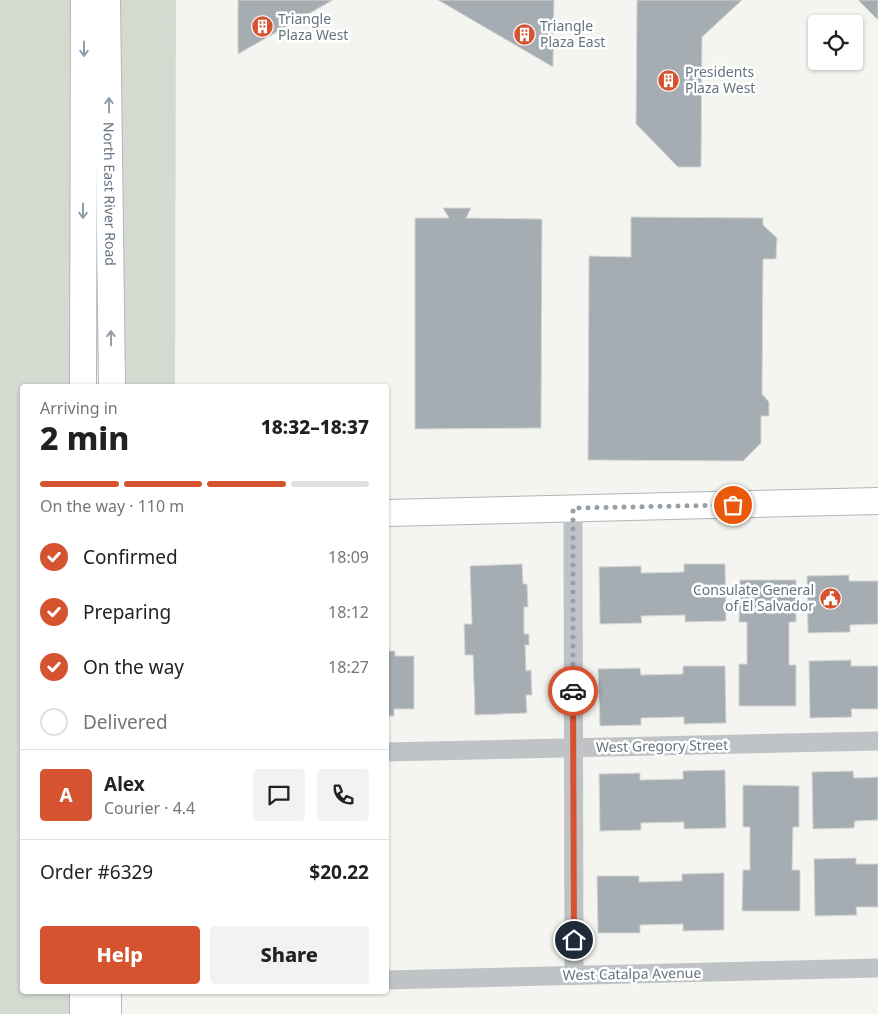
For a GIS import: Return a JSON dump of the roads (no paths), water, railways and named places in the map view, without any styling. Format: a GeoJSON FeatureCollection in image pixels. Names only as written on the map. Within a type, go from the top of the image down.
{"type":"FeatureCollection","features":[{"type":"Feature","properties":{"kind":"main road","name":"North East River Road"},"geometry":{"type":"LineString","coordinates":[[83,384],[84,0]]}},
{"type":"Feature","properties":{"kind":"main road","name":"North East River Road"},"geometry":{"type":"LineString","coordinates":[[107,0],[112,384]]}},
{"type":"Feature","properties":{"kind":"main road"},"geometry":{"type":"LineString","coordinates":[[389,513],[878,501]]}},
{"type":"Feature","properties":{"kind":"main road"},"geometry":{"type":"LineString","coordinates":[[83,994],[83,1014]]}},
{"type":"Feature","properties":{"kind":"main road"},"geometry":{"type":"LineString","coordinates":[[108,994],[108,1014]]}},
{"type":"Feature","properties":{"kind":"street"},"geometry":{"type":"LineString","coordinates":[[573,508],[574,976]]}},
{"type":"Feature","properties":{"kind":"street","name":"West Gregory Street"},"geometry":{"type":"LineString","coordinates":[[389,752],[878,741]]}},
{"type":"Feature","properties":{"kind":"street","name":"West Catalpa Avenue"},"geometry":{"type":"LineString","coordinates":[[389,980],[878,968]]}},
{"type":"Feature","properties":{"kind":"place","name":"Triangle Plaza West"},"geometry":{"type":"Point","coordinates":[262,27]}},
{"type":"Feature","properties":{"kind":"place","name":"Triangle Plaza East"},"geometry":{"type":"Point","coordinates":[524,34]}},
{"type":"Feature","properties":{"kind":"place","name":"Presidents Plaza West"},"geometry":{"type":"Point","coordinates":[669,80]}},
{"type":"Feature","properties":{"kind":"place","name":"Consulate General of El Salvador"},"geometry":{"type":"Point","coordinates":[830,598]}}]}
